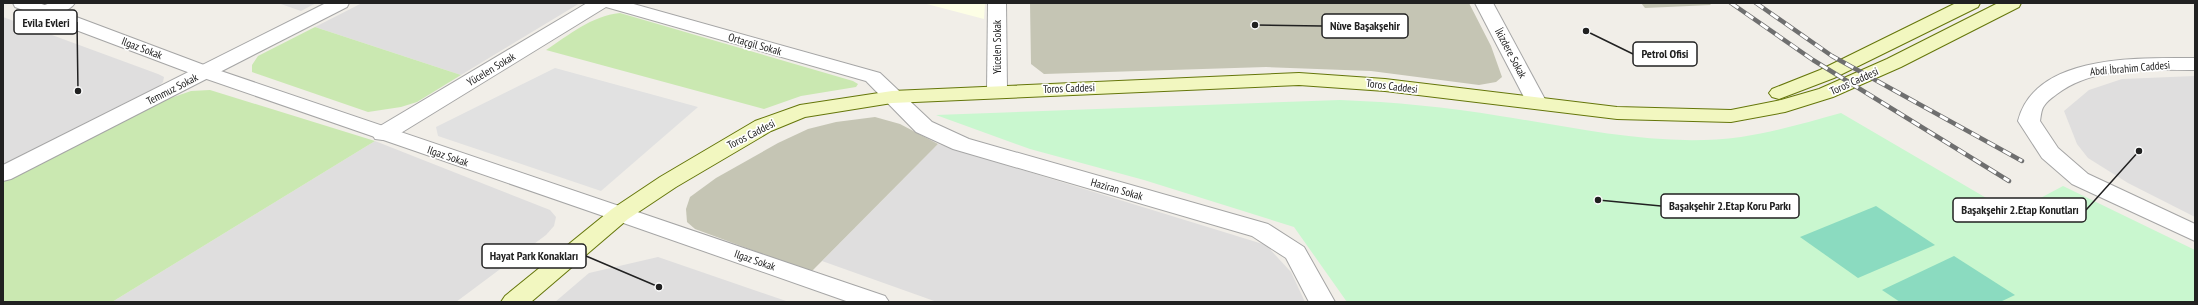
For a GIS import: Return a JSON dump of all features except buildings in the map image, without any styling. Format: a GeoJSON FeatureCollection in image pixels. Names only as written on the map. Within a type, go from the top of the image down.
{"type":"FeatureCollection","features":[{"type":"Feature","properties":{"kind":"main road","name":"Toros Caddesi"},"geometry":{"type":"LineString","coordinates":[[1682,116],[1741,104],[1806,84],[1971,3]]}},
{"type":"Feature","properties":{"kind":"main road","name":"Toros Caddesi"},"geometry":{"type":"LineString","coordinates":[[514,302],[620,214],[668,182],[763,126],[800,111],[892,96],[1299,79],[1343,81],[1537,102],[1617,113],[1682,116],[1731,116],[1760,112],[1826,93],[1894,63],[2012,3]]}},
{"type":"Feature","properties":{"kind":"street","name":"Ilgaz Sokak"},"geometry":{"type":"LineString","coordinates":[[22,3],[47,11],[205,72],[876,302]]}},
{"type":"Feature","properties":{"kind":"street"},"geometry":{"type":"LineString","coordinates":[[47,11],[66,3]]}},
{"type":"Feature","properties":{"kind":"street","name":"Temmuz Sokak"},"geometry":{"type":"LineString","coordinates":[[3,174],[340,3]]}},
{"type":"Feature","properties":{"kind":"street","name":"Yücelen Sokak"},"geometry":{"type":"LineString","coordinates":[[383,134],[600,3]]}},
{"type":"Feature","properties":{"kind":"street","name":"Ortaçgil Sokak"},"geometry":{"type":"LineString","coordinates":[[610,3],[873,77],[892,96]]}},
{"type":"Feature","properties":{"kind":"street","name":"Yücelen Sokak"},"geometry":{"type":"LineString","coordinates":[[997,3],[997,91]]}},
{"type":"Feature","properties":{"kind":"street","name":"İkizdere Sokak"},"geometry":{"type":"LineString","coordinates":[[1484,3],[1537,102]]}},
{"type":"Feature","properties":{"kind":"street","name":"Abdi İbrahim Caddesi"},"geometry":{"type":"LineString","coordinates":[[2195,64],[2154,64],[2098,69],[2075,75],[2050,88],[2033,105],[2029,121],[2050,153],[2080,179],[2195,233]]}},
{"type":"Feature","properties":{"kind":"street","name":"Haziran Sokak"},"geometry":{"type":"LineString","coordinates":[[892,96],[924,127],[961,144],[1260,230],[1295,253],[1322,302]]}},
{"type":"Feature","properties":{"kind":"shaded area"},"geometry":{"type":"Polygon","coordinates":[[[278,3],[316,3],[301,11],[278,3]]]}},
{"type":"Feature","properties":{"kind":"shaded area"},"geometry":{"type":"Polygon","coordinates":[[[362,3],[580,3],[461,75],[315,27],[362,3]]]}},
{"type":"Feature","properties":{"kind":"shaded area"},"geometry":{"type":"Polygon","coordinates":[[[923,3],[985,3],[984,19],[923,3]]]}},
{"type":"Feature","properties":{"kind":"shaded area"},"geometry":{"type":"Polygon","coordinates":[[[1030,3],[1469,3],[1491,46],[1502,77],[1496,82],[1479,85],[1371,71],[1266,67],[1044,74],[1031,64],[1030,3]]]}},
{"type":"Feature","properties":{"kind":"shaded area"},"geometry":{"type":"Polygon","coordinates":[[[1641,3],[1709,3],[1711,5],[1645,8],[1641,3]]]}},
{"type":"Feature","properties":{"kind":"shaded area"},"geometry":{"type":"Polygon","coordinates":[[[3,17],[158,74],[164,77],[163,82],[156,89],[3,166],[3,17]]]}},
{"type":"Feature","properties":{"kind":"shaded area"},"geometry":{"type":"Polygon","coordinates":[[[555,68],[698,107],[601,191],[438,136],[436,127],[555,68]]]}},
{"type":"Feature","properties":{"kind":"shaded area"},"geometry":{"type":"Polygon","coordinates":[[[2195,76],[2195,217],[2128,183],[2088,158],[2077,144],[2064,111],[2089,90],[2122,79],[2195,76]]]}},
{"type":"Feature","properties":{"kind":"shaded area"},"geometry":{"type":"Polygon","coordinates":[[[875,117],[900,124],[938,144],[811,272],[695,229],[687,222],[686,209],[690,197],[716,178],[778,143],[808,129],[836,122],[875,117]]]}},
{"type":"Feature","properties":{"kind":"shaded area"},"geometry":{"type":"Polygon","coordinates":[[[375,141],[550,210],[556,217],[554,226],[546,235],[456,302],[112,302],[375,141]]]}},
{"type":"Feature","properties":{"kind":"shaded area"},"geometry":{"type":"Polygon","coordinates":[[[938,144],[1266,245],[1291,272],[1305,302],[937,302],[822,261],[938,144]]]}},
{"type":"Feature","properties":{"kind":"shaded area"},"geometry":{"type":"Polygon","coordinates":[[[658,257],[789,302],[555,302],[589,273],[658,257]]]}},
{"type":"Feature","properties":{"kind":"green space"},"geometry":{"type":"Polygon","coordinates":[[[620,13],[853,81],[858,84],[856,87],[801,96],[764,109],[546,50],[572,32],[590,22],[609,15],[620,13]]]}},
{"type":"Feature","properties":{"kind":"green space"},"geometry":{"type":"Polygon","coordinates":[[[315,27],[461,75],[417,102],[401,107],[368,112],[252,72],[252,65],[258,56],[315,27]]]}},
{"type":"Feature","properties":{"kind":"green space"},"geometry":{"type":"Polygon","coordinates":[[[210,90],[375,141],[112,302],[3,302],[3,182],[165,100],[191,91],[210,90]]]}},
{"type":"Feature","properties":{"kind":"green space"},"geometry":{"type":"Polygon","coordinates":[[[1340,100],[1440,108],[1620,135],[1681,140],[1711,140],[1754,135],[1841,113],[2012,213],[2063,186],[2195,250],[2195,302],[1347,302],[1294,227],[1144,180],[1030,149],[936,115],[1340,100]]]}},
{"type":"Feature","properties":{"kind":"green space"},"geometry":{"type":"Polygon","coordinates":[[[1876,206],[1935,245],[1858,278],[1800,237],[1876,206]]]}},
{"type":"Feature","properties":{"kind":"green space"},"geometry":{"type":"Polygon","coordinates":[[[1954,256],[2015,295],[2000,302],[1900,302],[1882,290],[1954,256]]]}},
{"type":"Feature","properties":{"kind":"railway"},"geometry":{"type":"LineString","coordinates":[[1731,3],[1813,60],[2009,181]]}},
{"type":"Feature","properties":{"kind":"railway"},"geometry":{"type":"LineString","coordinates":[[1756,3],[1832,56],[2022,161]]}},
{"type":"Feature","properties":{"kind":"place","name":"Nùve Başakşehir"},"geometry":{"type":"Point","coordinates":[1255,25]}},
{"type":"Feature","properties":{"kind":"place","name":"Petrol Ofisi"},"geometry":{"type":"Point","coordinates":[1586,31]}},
{"type":"Feature","properties":{"kind":"place","name":"Evila Evleri"},"geometry":{"type":"Point","coordinates":[78,91]}},
{"type":"Feature","properties":{"kind":"place","name":"Başakşehir 2.Etap Konutları"},"geometry":{"type":"Point","coordinates":[2139,151]}},
{"type":"Feature","properties":{"kind":"place","name":"Başakşehir 2.Etap Koru Parkı"},"geometry":{"type":"Point","coordinates":[1598,200]}},
{"type":"Feature","properties":{"kind":"place","name":"Hayat Park Konakları"},"geometry":{"type":"Point","coordinates":[659,287]}}]}
